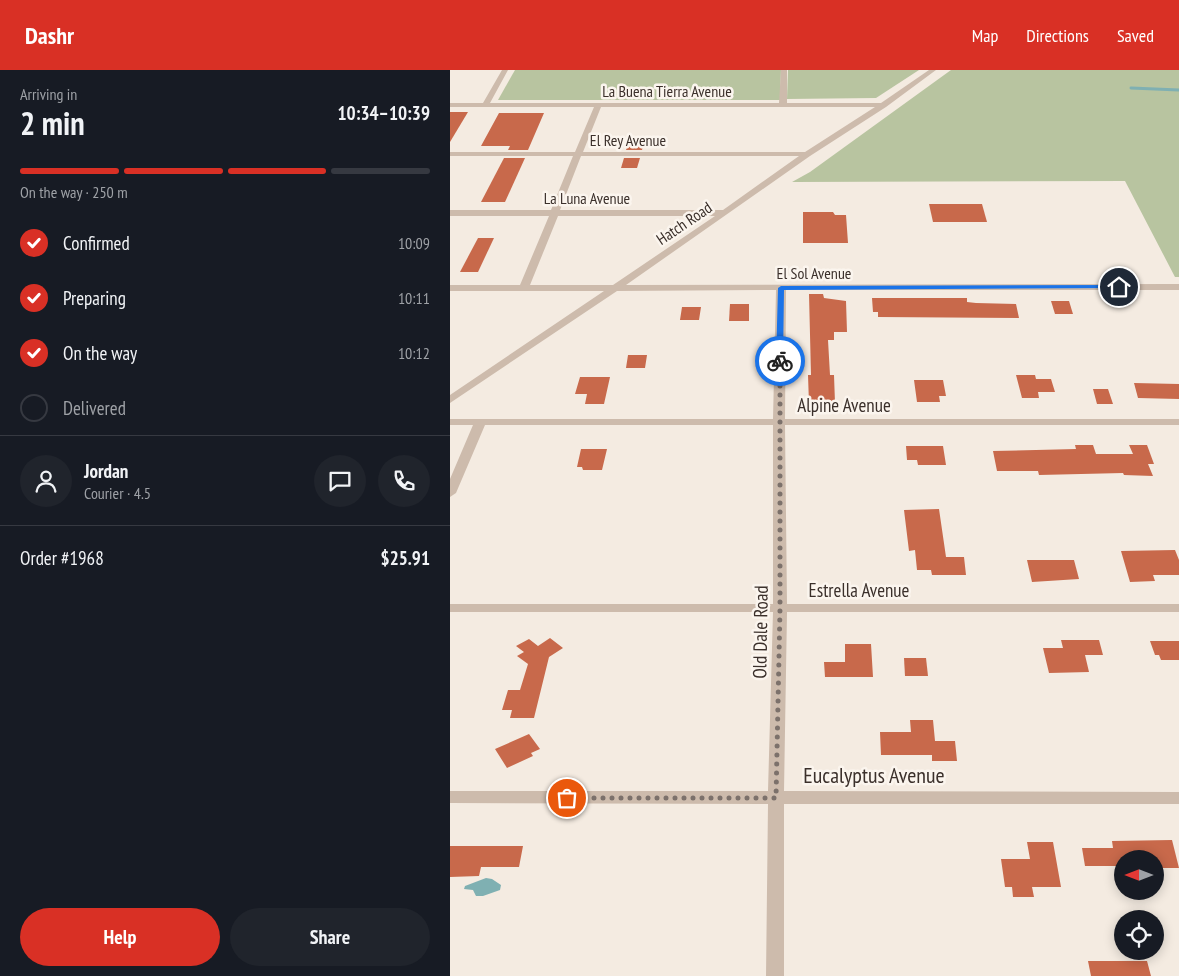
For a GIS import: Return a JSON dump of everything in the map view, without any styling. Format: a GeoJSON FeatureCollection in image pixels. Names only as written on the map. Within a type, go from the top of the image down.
{"type":"FeatureCollection","features":[{"type":"Feature","properties":{"kind":"street"},"geometry":{"type":"LineString","coordinates":[[485,105],[505,70]]}},
{"type":"Feature","properties":{"kind":"street"},"geometry":{"type":"LineString","coordinates":[[783,105],[784,70]]}},
{"type":"Feature","properties":{"kind":"street","name":"Hatch Road"},"geometry":{"type":"LineString","coordinates":[[450,400],[725,213],[807,154],[933,70]]}},
{"type":"Feature","properties":{"kind":"street","name":"La Buena Tierra Avenue"},"geometry":{"type":"LineString","coordinates":[[450,105],[883,105]]}},
{"type":"Feature","properties":{"kind":"street"},"geometry":{"type":"LineString","coordinates":[[524,288],[580,154],[598,105]]}},
{"type":"Feature","properties":{"kind":"street","name":"El Rey Avenue"},"geometry":{"type":"LineString","coordinates":[[450,154],[807,154]]}},
{"type":"Feature","properties":{"kind":"street","name":"La Luna Avenue"},"geometry":{"type":"LineString","coordinates":[[450,213],[725,213]]}},
{"type":"Feature","properties":{"kind":"street","name":"El Sol Avenue"},"geometry":{"type":"LineString","coordinates":[[450,288],[1179,287]]}},
{"type":"Feature","properties":{"kind":"street","name":"Old Dale Road"},"geometry":{"type":"LineString","coordinates":[[775,976],[780,609],[779,423],[781,288]]}},
{"type":"Feature","properties":{"kind":"street","name":"Alpine Avenue"},"geometry":{"type":"LineString","coordinates":[[450,422],[1179,422]]}},
{"type":"Feature","properties":{"kind":"street"},"geometry":{"type":"LineString","coordinates":[[450,493],[480,423]]}},
{"type":"Feature","properties":{"kind":"street","name":"Estrella Avenue"},"geometry":{"type":"LineString","coordinates":[[450,608],[1179,608]]}},
{"type":"Feature","properties":{"kind":"street","name":"Eucalyptus Avenue"},"geometry":{"type":"LineString","coordinates":[[450,797],[1179,798]]}},
{"type":"Feature","properties":{"kind":"green space"},"geometry":{"type":"Polygon","coordinates":[[[515,70],[781,70],[780,100],[498,100],[515,70]]]}},
{"type":"Feature","properties":{"kind":"green space"},"geometry":{"type":"Polygon","coordinates":[[[788,70],[919,70],[876,98],[787,99],[788,70]]]}},
{"type":"Feature","properties":{"kind":"green space"},"geometry":{"type":"Polygon","coordinates":[[[951,70],[1179,70],[1179,277],[1175,277],[1125,181],[792,182],[810,172],[951,70]]]}},
{"type":"Feature","properties":{"kind":"water"},"geometry":{"type":"Polygon","coordinates":[[[486,878],[492,879],[501,885],[500,890],[483,896],[476,896],[473,890],[464,889],[465,886],[486,878]]]}},
{"type":"Feature","properties":{"kind":"building"},"geometry":{"type":"Polygon","coordinates":[[[450,112],[468,112],[450,142],[450,112]]]}},
{"type":"Feature","properties":{"kind":"building"},"geometry":{"type":"Polygon","coordinates":[[[499,113],[544,113],[528,150],[508,150],[510,146],[481,146],[499,113]]]}},
{"type":"Feature","properties":{"kind":"building"},"geometry":{"type":"Polygon","coordinates":[[[630,139],[645,139],[642,150],[626,150],[630,139]]]}},
{"type":"Feature","properties":{"kind":"building"},"geometry":{"type":"Polygon","coordinates":[[[504,158],[525,158],[505,202],[481,202],[504,158]]]}},
{"type":"Feature","properties":{"kind":"building"},"geometry":{"type":"Polygon","coordinates":[[[624,158],[640,158],[637,168],[621,168],[624,158]]]}},
{"type":"Feature","properties":{"kind":"building"},"geometry":{"type":"Polygon","coordinates":[[[929,204],[982,204],[987,222],[933,222],[929,204]]]}},
{"type":"Feature","properties":{"kind":"building"},"geometry":{"type":"Polygon","coordinates":[[[803,212],[833,212],[835,215],[846,215],[848,243],[803,243],[803,212]]]}},
{"type":"Feature","properties":{"kind":"building"},"geometry":{"type":"Polygon","coordinates":[[[478,238],[494,238],[478,272],[460,272],[478,238]]]}},
{"type":"Feature","properties":{"kind":"building"},"geometry":{"type":"Polygon","coordinates":[[[809,294],[823,294],[824,298],[846,301],[847,332],[834,332],[834,340],[828,340],[830,375],[834,375],[835,403],[809,404],[808,375],[811,375],[809,294]]]}},
{"type":"Feature","properties":{"kind":"building"},"geometry":{"type":"Polygon","coordinates":[[[872,298],[967,298],[967,302],[1016,304],[1019,318],[878,317],[878,312],[873,312],[872,298]]]}},
{"type":"Feature","properties":{"kind":"building"},"geometry":{"type":"Polygon","coordinates":[[[1051,301],[1069,301],[1073,314],[1055,314],[1051,301]]]}},
{"type":"Feature","properties":{"kind":"building"},"geometry":{"type":"Polygon","coordinates":[[[730,304],[749,304],[749,321],[729,321],[730,304]]]}},
{"type":"Feature","properties":{"kind":"building"},"geometry":{"type":"Polygon","coordinates":[[[682,307],[701,307],[699,320],[680,320],[682,307]]]}},
{"type":"Feature","properties":{"kind":"building"},"geometry":{"type":"Polygon","coordinates":[[[628,355],[647,355],[645,368],[626,368],[628,355]]]}},
{"type":"Feature","properties":{"kind":"building"},"geometry":{"type":"Polygon","coordinates":[[[1016,375],[1035,375],[1036,379],[1051,379],[1055,392],[1038,392],[1039,398],[1022,398],[1016,375]]]}},
{"type":"Feature","properties":{"kind":"building"},"geometry":{"type":"Polygon","coordinates":[[[580,377],[610,377],[604,404],[585,404],[587,394],[575,394],[580,377]]]}},
{"type":"Feature","properties":{"kind":"building"},"geometry":{"type":"Polygon","coordinates":[[[914,380],[943,380],[946,396],[939,396],[940,402],[917,402],[914,380]]]}},
{"type":"Feature","properties":{"kind":"building"},"geometry":{"type":"Polygon","coordinates":[[[1134,383],[1179,384],[1179,399],[1138,398],[1134,383]]]}},
{"type":"Feature","properties":{"kind":"building"},"geometry":{"type":"Polygon","coordinates":[[[1093,389],[1108,389],[1113,404],[1097,404],[1093,389]]]}},
{"type":"Feature","properties":{"kind":"building"},"geometry":{"type":"Polygon","coordinates":[[[1075,445],[1093,445],[1096,454],[1133,454],[1129,445],[1147,445],[1154,464],[1148,464],[1153,476],[1124,475],[1123,473],[1039,475],[1038,471],[997,471],[993,451],[1076,449],[1075,445]]]}},
{"type":"Feature","properties":{"kind":"building"},"geometry":{"type":"Polygon","coordinates":[[[906,446],[943,446],[946,465],[918,465],[917,460],[907,460],[906,446]]]}},
{"type":"Feature","properties":{"kind":"building"},"geometry":{"type":"Polygon","coordinates":[[[581,449],[607,449],[602,470],[583,470],[582,467],[577,467],[581,449]]]}},
{"type":"Feature","properties":{"kind":"building"},"geometry":{"type":"Polygon","coordinates":[[[939,509],[946,557],[964,557],[966,575],[932,575],[931,570],[917,570],[915,550],[909,551],[904,510],[939,509]]]}},
{"type":"Feature","properties":{"kind":"building"},"geometry":{"type":"Polygon","coordinates":[[[1175,550],[1179,560],[1179,575],[1153,575],[1155,581],[1130,582],[1121,551],[1175,550]]]}},
{"type":"Feature","properties":{"kind":"building"},"geometry":{"type":"Polygon","coordinates":[[[1027,560],[1074,560],[1079,579],[1032,582],[1027,560]]]}},
{"type":"Feature","properties":{"kind":"building"},"geometry":{"type":"Polygon","coordinates":[[[550,638],[563,648],[549,657],[534,718],[510,718],[512,710],[502,710],[508,690],[520,690],[528,664],[517,656],[524,652],[516,646],[529,639],[538,646],[550,638]]]}},
{"type":"Feature","properties":{"kind":"building"},"geometry":{"type":"Polygon","coordinates":[[[1061,640],[1099,640],[1103,655],[1085,655],[1089,672],[1049,673],[1043,648],[1063,648],[1061,640]]]}},
{"type":"Feature","properties":{"kind":"building"},"geometry":{"type":"Polygon","coordinates":[[[1150,641],[1179,641],[1179,660],[1161,660],[1159,655],[1155,655],[1150,641]]]}},
{"type":"Feature","properties":{"kind":"building"},"geometry":{"type":"Polygon","coordinates":[[[845,644],[871,644],[873,677],[825,677],[824,662],[845,662],[845,644]]]}},
{"type":"Feature","properties":{"kind":"building"},"geometry":{"type":"Polygon","coordinates":[[[904,658],[926,658],[928,676],[905,676],[904,658]]]}},
{"type":"Feature","properties":{"kind":"building"},"geometry":{"type":"Polygon","coordinates":[[[910,720],[933,720],[935,741],[955,741],[957,761],[932,761],[932,755],[881,755],[880,732],[911,732],[910,720]]]}},
{"type":"Feature","properties":{"kind":"building"},"geometry":{"type":"Polygon","coordinates":[[[529,734],[540,749],[531,753],[533,756],[507,768],[495,749],[529,734]]]}},
{"type":"Feature","properties":{"kind":"building"},"geometry":{"type":"Polygon","coordinates":[[[1172,840],[1179,868],[1164,868],[1164,850],[1114,850],[1114,866],[1085,866],[1082,848],[1113,848],[1112,841],[1172,840]]]}},
{"type":"Feature","properties":{"kind":"building"},"geometry":{"type":"Polygon","coordinates":[[[1027,842],[1053,842],[1061,887],[1032,887],[1034,897],[1013,897],[1012,887],[1005,887],[1001,859],[1030,859],[1027,842]]]}},
{"type":"Feature","properties":{"kind":"building"},"geometry":{"type":"Polygon","coordinates":[[[450,846],[523,846],[519,867],[481,867],[479,876],[450,877],[450,846]]]}},
{"type":"Feature","properties":{"kind":"building"},"geometry":{"type":"Polygon","coordinates":[[[1088,961],[1147,961],[1151,976],[1091,976],[1088,961]]]}},
{"type":"Feature","properties":{"kind":"waterway"},"geometry":{"type":"LineString","coordinates":[[1131,88],[1179,90]]}},
{"type":"Feature","properties":{"kind":"way so far"},"geometry":{"type":"LineString","coordinates":[[567,798],[776,798],[780,609],[780,361]]}},
{"type":"Feature","properties":{"kind":"route"},"geometry":{"type":"LineString","coordinates":[[780,361],[781,288],[1119,287]]}}]}
